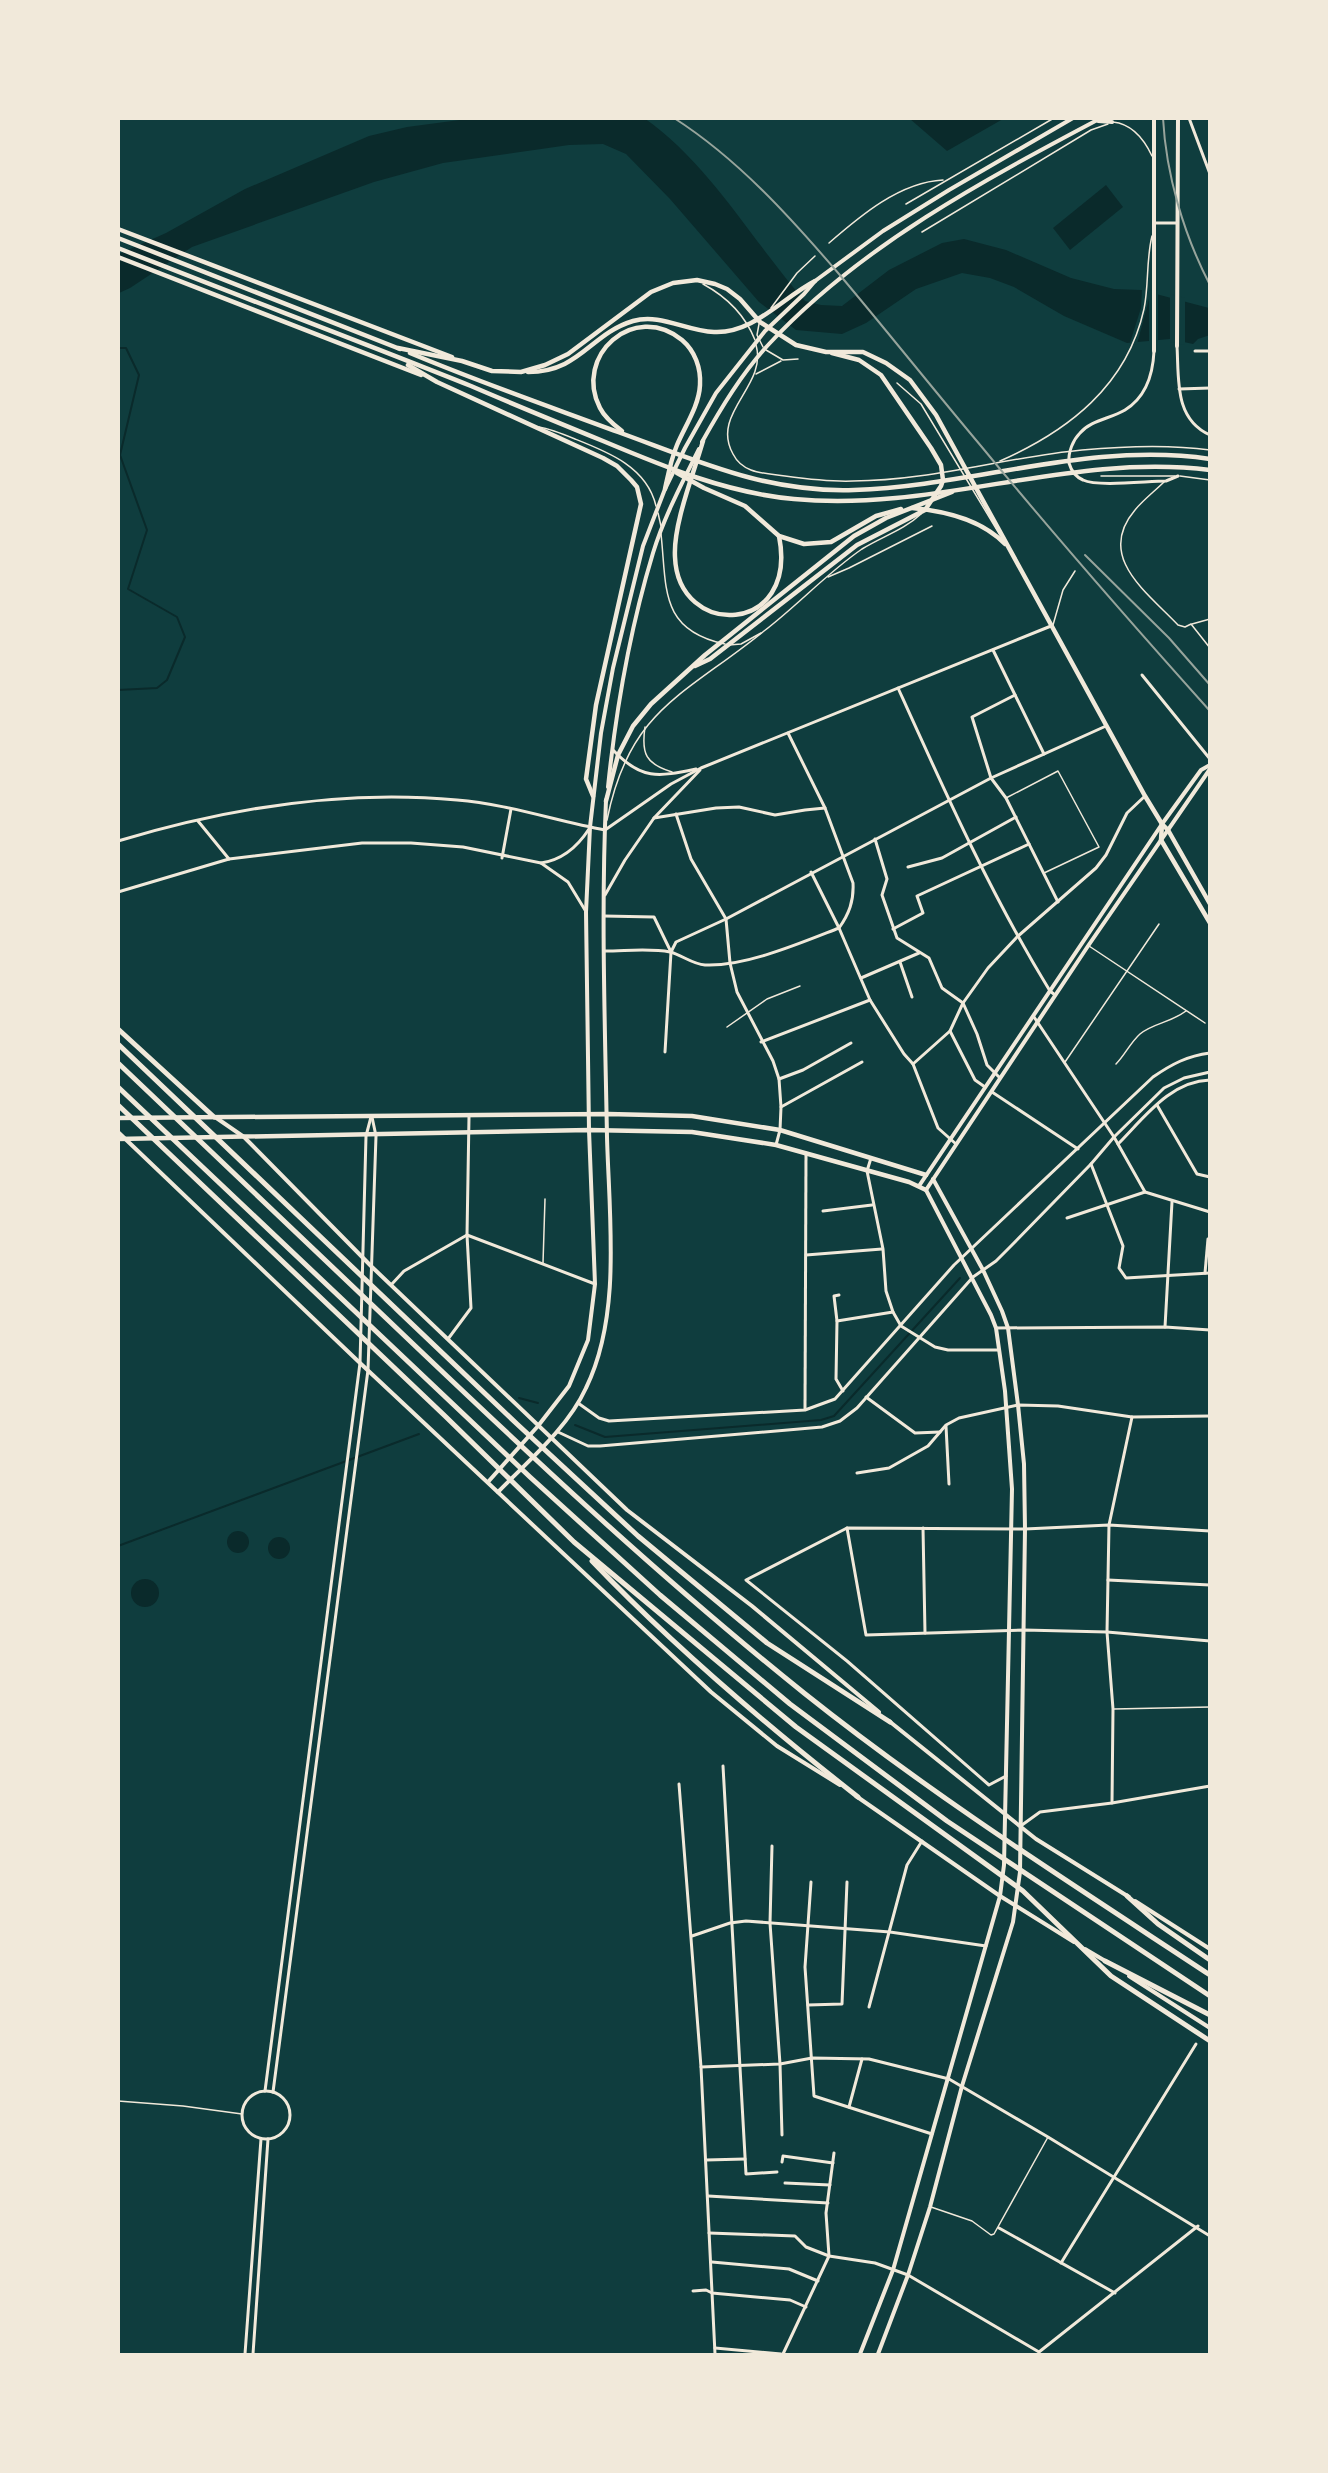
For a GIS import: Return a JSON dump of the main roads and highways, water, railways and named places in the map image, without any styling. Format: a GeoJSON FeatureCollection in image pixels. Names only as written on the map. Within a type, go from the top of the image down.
{"type":"FeatureCollection","features":[{"type":"Feature","properties":{"kind":"highway"},"geometry":{"type":"LineString","coordinates":[[118,1029],[214,1117]]}},
{"type":"Feature","properties":{"kind":"highway"},"geometry":{"type":"LineString","coordinates":[[118,1044],[550,1456],[638,1536],[767,1643],[890,1722]]}},
{"type":"Feature","properties":{"kind":"highway"},"geometry":{"type":"LineString","coordinates":[[118,1063],[540,1465],[625,1542],[802,1691],[884,1755],[955,1805],[1209,1975]]}},
{"type":"Feature","properties":{"kind":"highway"},"geometry":{"type":"LineString","coordinates":[[118,1087],[530,1477],[660,1595],[790,1704],[946,1821],[1209,1996]]}},
{"type":"Feature","properties":{"kind":"highway"},"geometry":{"type":"LineString","coordinates":[[118,1105],[374,1348],[574,1542],[636,1607],[792,1745],[858,1797]]}},
{"type":"Feature","properties":{"kind":"highway"},"geometry":{"type":"LineString","coordinates":[[574,1542],[796,1727],[1023,1891],[1048,1912],[1095,1963],[1111,1976],[1209,2042]]}},
{"type":"Feature","properties":{"kind":"highway"},"geometry":{"type":"LineString","coordinates":[[1127,1896],[1158,1924],[1209,1960]]}},
{"type":"Feature","properties":{"kind":"highway"},"geometry":{"type":"LineString","coordinates":[[1106,1961],[1209,2015]]}},
{"type":"Feature","properties":{"kind":"main road"},"geometry":{"type":"LineString","coordinates":[[118,229],[403,337],[462,362]]}},
{"type":"Feature","properties":{"kind":"main road"},"geometry":{"type":"LineString","coordinates":[[118,238],[457,373],[728,473],[766,483],[853,490],[901,487],[1094,457],[1168,455],[1209,459]]}},
{"type":"Feature","properties":{"kind":"main road"},"geometry":{"type":"LineString","coordinates":[[118,248],[667,467],[725,488],[757,495],[796,500],[854,501],[954,491],[1094,468],[1131,466],[1209,470]]}},
{"type":"Feature","properties":{"kind":"main road"},"geometry":{"type":"LineString","coordinates":[[118,257],[437,382],[617,466],[631,480],[639,494],[641,504],[596,705],[586,779],[593,796]]}},
{"type":"Feature","properties":{"kind":"main road"},"geometry":{"type":"LineString","coordinates":[[521,372],[568,354],[651,292],[673,283],[697,280],[727,289],[740,299],[760,322],[796,345],[859,360],[878,372],[932,448],[941,465],[943,480],[925,510],[857,545],[710,659],[695,666]]}},
{"type":"Feature","properties":{"kind":"main road"},"geometry":{"type":"LineString","coordinates":[[398,348],[492,371],[545,372],[563,366],[624,324],[650,318],[692,329],[727,332],[754,321],[815,281]]}},
{"type":"Feature","properties":{"kind":"main road"},"geometry":{"type":"LineString","coordinates":[[627,435],[601,411],[593,390],[595,368],[604,349],[617,336],[633,328],[649,326],[664,329],[686,343],[695,357],[700,386],[698,397],[676,447],[665,489]]}},
{"type":"Feature","properties":{"kind":"main road"},"geometry":{"type":"LineString","coordinates":[[403,337],[457,373]]}},
{"type":"Feature","properties":{"kind":"main road"},"geometry":{"type":"LineString","coordinates":[[826,352],[863,352],[886,363],[910,380],[936,415],[995,518],[1009,548],[1145,796],[1209,900]]}},
{"type":"Feature","properties":{"kind":"main road"},"geometry":{"type":"LineString","coordinates":[[395,357],[437,382]]}},
{"type":"Feature","properties":{"kind":"main road"},"geometry":{"type":"LineString","coordinates":[[392,363],[441,375]]}},
{"type":"Feature","properties":{"kind":"main road"},"geometry":{"type":"LineString","coordinates":[[703,441],[684,507],[675,555],[678,578],[683,589],[704,608],[719,614],[739,614],[750,611],[767,600],[774,591],[782,568],[779,536]]}},
{"type":"Feature","properties":{"kind":"main road"},"geometry":{"type":"LineString","coordinates":[[667,467],[704,488],[745,506],[779,536],[804,544],[822,544],[840,538],[882,514],[912,508],[975,522],[992,531],[1009,548]]}},
{"type":"Feature","properties":{"kind":"main road"},"geometry":{"type":"LineString","coordinates":[[606,801],[618,755],[627,734],[651,704],[705,655],[855,536],[886,518],[954,491]]}},
{"type":"Feature","properties":{"kind":"main road"},"geometry":{"type":"LineString","coordinates":[[1162,824],[1161,840],[1209,923]]}},
{"type":"Feature","properties":{"kind":"main road"},"geometry":{"type":"LineString","coordinates":[[118,1118],[469,1117],[589,1114],[692,1116],[780,1130],[926,1175]]}},
{"type":"Feature","properties":{"kind":"main road"},"geometry":{"type":"LineString","coordinates":[[118,1140],[589,1130],[692,1132],[776,1144],[926,1190]]}},
{"type":"Feature","properties":{"kind":"water"},"geometry":{"type":"Polygon","coordinates":[[[644,118],[690,158],[805,301],[821,305],[842,306],[889,270],[942,243],[964,239],[1006,250],[1071,278],[1114,289],[1141,290],[1209,308],[1210,335],[1198,339],[1193,344],[1170,339],[1127,343],[1064,316],[1014,287],[990,278],[962,273],[916,289],[866,323],[842,334],[796,330],[759,302],[670,199],[626,154],[603,144],[569,145],[443,163],[374,182],[192,247],[119,293],[119,254],[166,233],[245,189],[369,136],[407,127],[467,119],[644,118]]]}},
{"type":"Feature","properties":{"kind":"water"},"geometry":{"type":"Polygon","coordinates":[[[910,119],[1003,119],[947,151],[910,119]]]}},
{"type":"Feature","properties":{"kind":"water"},"geometry":{"type":"Polygon","coordinates":[[[1106,185],[1123,207],[1070,250],[1053,228],[1106,185]]]}},
{"type":"Feature","properties":{"kind":"water"},"geometry":{"type":"Polygon","coordinates":[[[238,1531],[246,1534],[249,1542],[246,1550],[238,1553],[230,1550],[227,1542],[230,1534],[238,1531]]]}},
{"type":"Feature","properties":{"kind":"water"},"geometry":{"type":"Polygon","coordinates":[[[279,1537],[287,1540],[290,1548],[287,1556],[279,1559],[271,1556],[268,1548],[271,1540],[279,1537]]]}},
{"type":"Feature","properties":{"kind":"water"},"geometry":{"type":"Polygon","coordinates":[[[145,1579],[155,1583],[159,1593],[155,1603],[145,1607],[135,1603],[131,1593],[135,1583],[145,1579]]]}},
{"type":"Feature","properties":{"kind":"waterway"},"geometry":{"type":"LineString","coordinates":[[118,348],[126,348],[139,375],[120,455],[147,530],[128,589],[177,617],[185,637],[167,680],[157,688],[118,690]]}},
{"type":"Feature","properties":{"kind":"waterway"},"geometry":{"type":"LineString","coordinates":[[575,1425],[605,1437],[821,1420],[834,1416],[960,1278]]}},
{"type":"Feature","properties":{"kind":"waterway"},"geometry":{"type":"LineString","coordinates":[[519,1398],[538,1403]]}},
{"type":"Feature","properties":{"kind":"waterway"},"geometry":{"type":"LineString","coordinates":[[118,1546],[419,1434]]}},
{"type":"Feature","properties":{"kind":"railway"},"geometry":{"type":"LineString","coordinates":[[674,118],[741,170],[802,231],[1037,513],[1210,711]]}},
{"type":"Feature","properties":{"kind":"railway"},"geometry":{"type":"LineString","coordinates":[[1163,118],[1172,183],[1184,225],[1210,285]]}},
{"type":"Feature","properties":{"kind":"railway"},"geometry":{"type":"LineString","coordinates":[[1085,555],[1169,638],[1210,685]]}}]}
